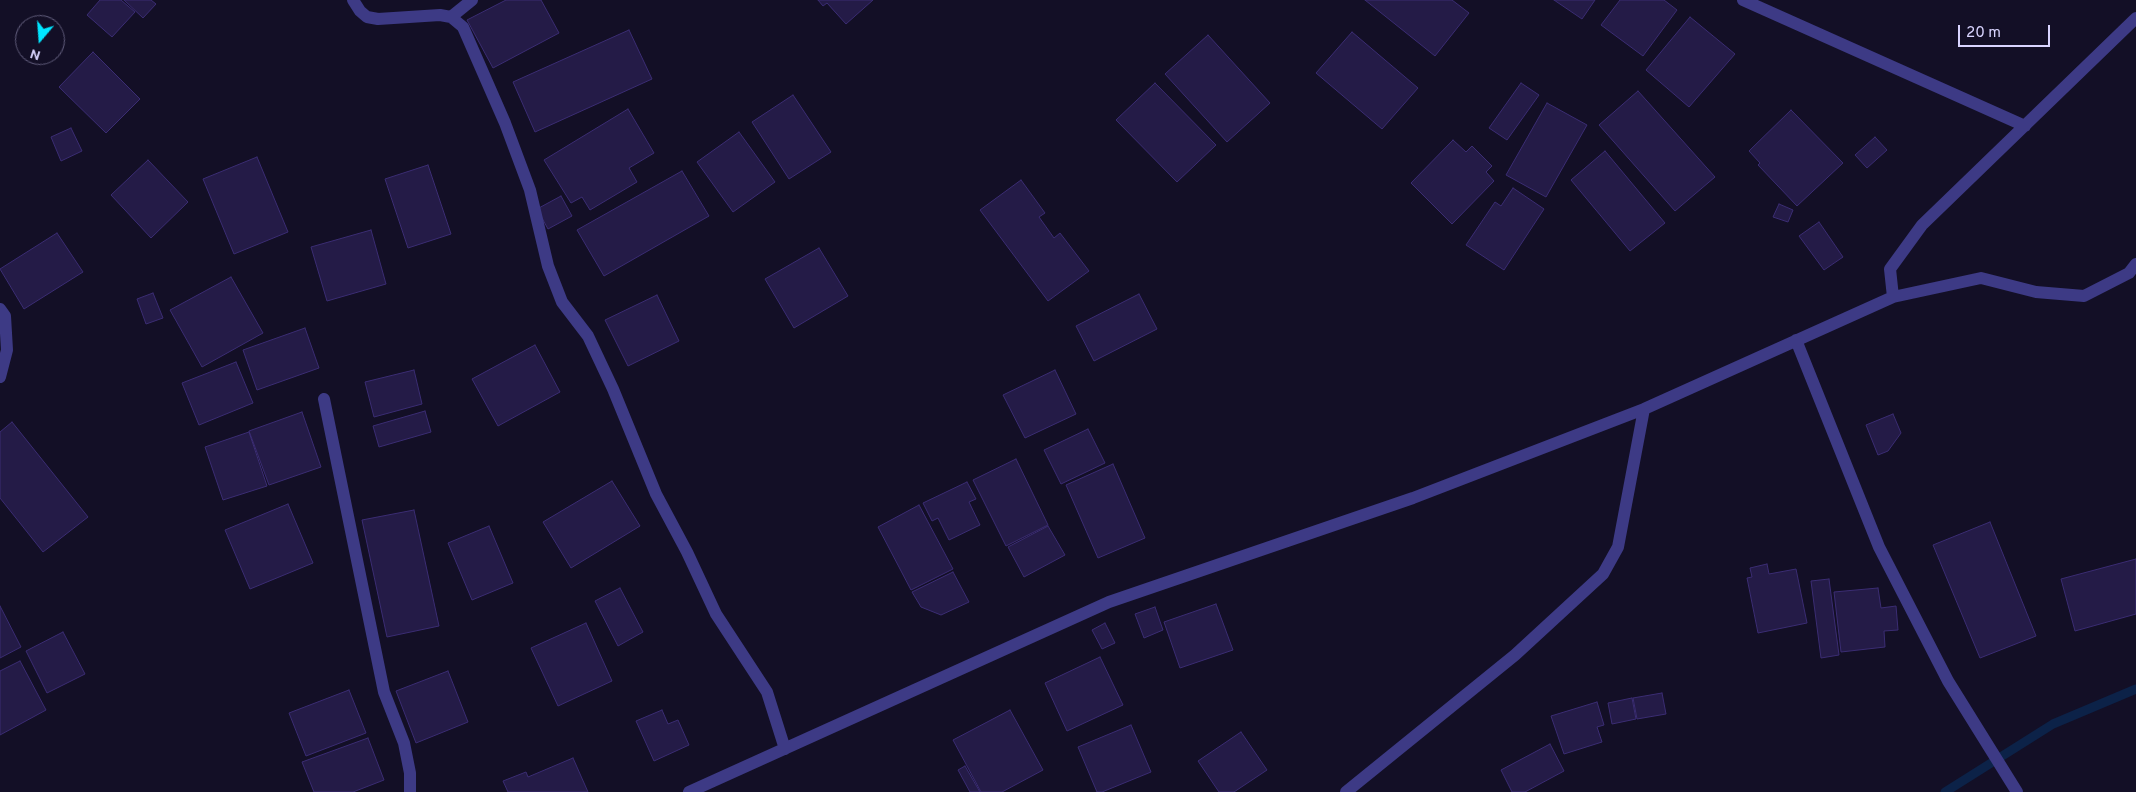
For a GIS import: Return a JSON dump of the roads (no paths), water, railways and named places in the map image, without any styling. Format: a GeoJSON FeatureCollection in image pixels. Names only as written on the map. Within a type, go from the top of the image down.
{"type":"FeatureCollection","features":[{"type":"Feature","properties":{"kind":"street"},"geometry":{"type":"LineString","coordinates":[[353,0],[360,11],[372,18],[427,14],[451,17],[463,27],[505,123],[530,190],[543,248],[562,302],[588,336],[613,389],[656,494],[687,552],[716,614],[767,692],[785,749]]}},
{"type":"Feature","properties":{"kind":"street"},"geometry":{"type":"LineString","coordinates":[[451,17],[472,0]]}},
{"type":"Feature","properties":{"kind":"street"},"geometry":{"type":"LineString","coordinates":[[1742,0],[2025,126]]}},
{"type":"Feature","properties":{"kind":"street"},"geometry":{"type":"LineString","coordinates":[[1893,297],[1890,269],[1922,225],[2136,18]]}},
{"type":"Feature","properties":{"kind":"street"},"geometry":{"type":"LineString","coordinates":[[689,792],[1108,602],[1413,498],[1644,409],[1893,297],[1981,278],[2036,292],[2084,296],[2128,273],[2136,264]]}},
{"type":"Feature","properties":{"kind":"street"},"geometry":{"type":"LineString","coordinates":[[0,309],[5,316],[7,350],[0,377]]}},
{"type":"Feature","properties":{"kind":"street"},"geometry":{"type":"LineString","coordinates":[[1796,340],[1879,547],[1948,681],[2017,792]]}},
{"type":"Feature","properties":{"kind":"street"},"geometry":{"type":"LineString","coordinates":[[324,399],[384,692],[404,743],[410,774],[410,792]]}},
{"type":"Feature","properties":{"kind":"street"},"geometry":{"type":"LineString","coordinates":[[1346,792],[1515,655],[1603,574],[1618,547],[1644,409]]}},
{"type":"Feature","properties":{"kind":"waterway"},"geometry":{"type":"LineString","coordinates":[[1945,792],[2053,724],[2136,689]]}}]}
